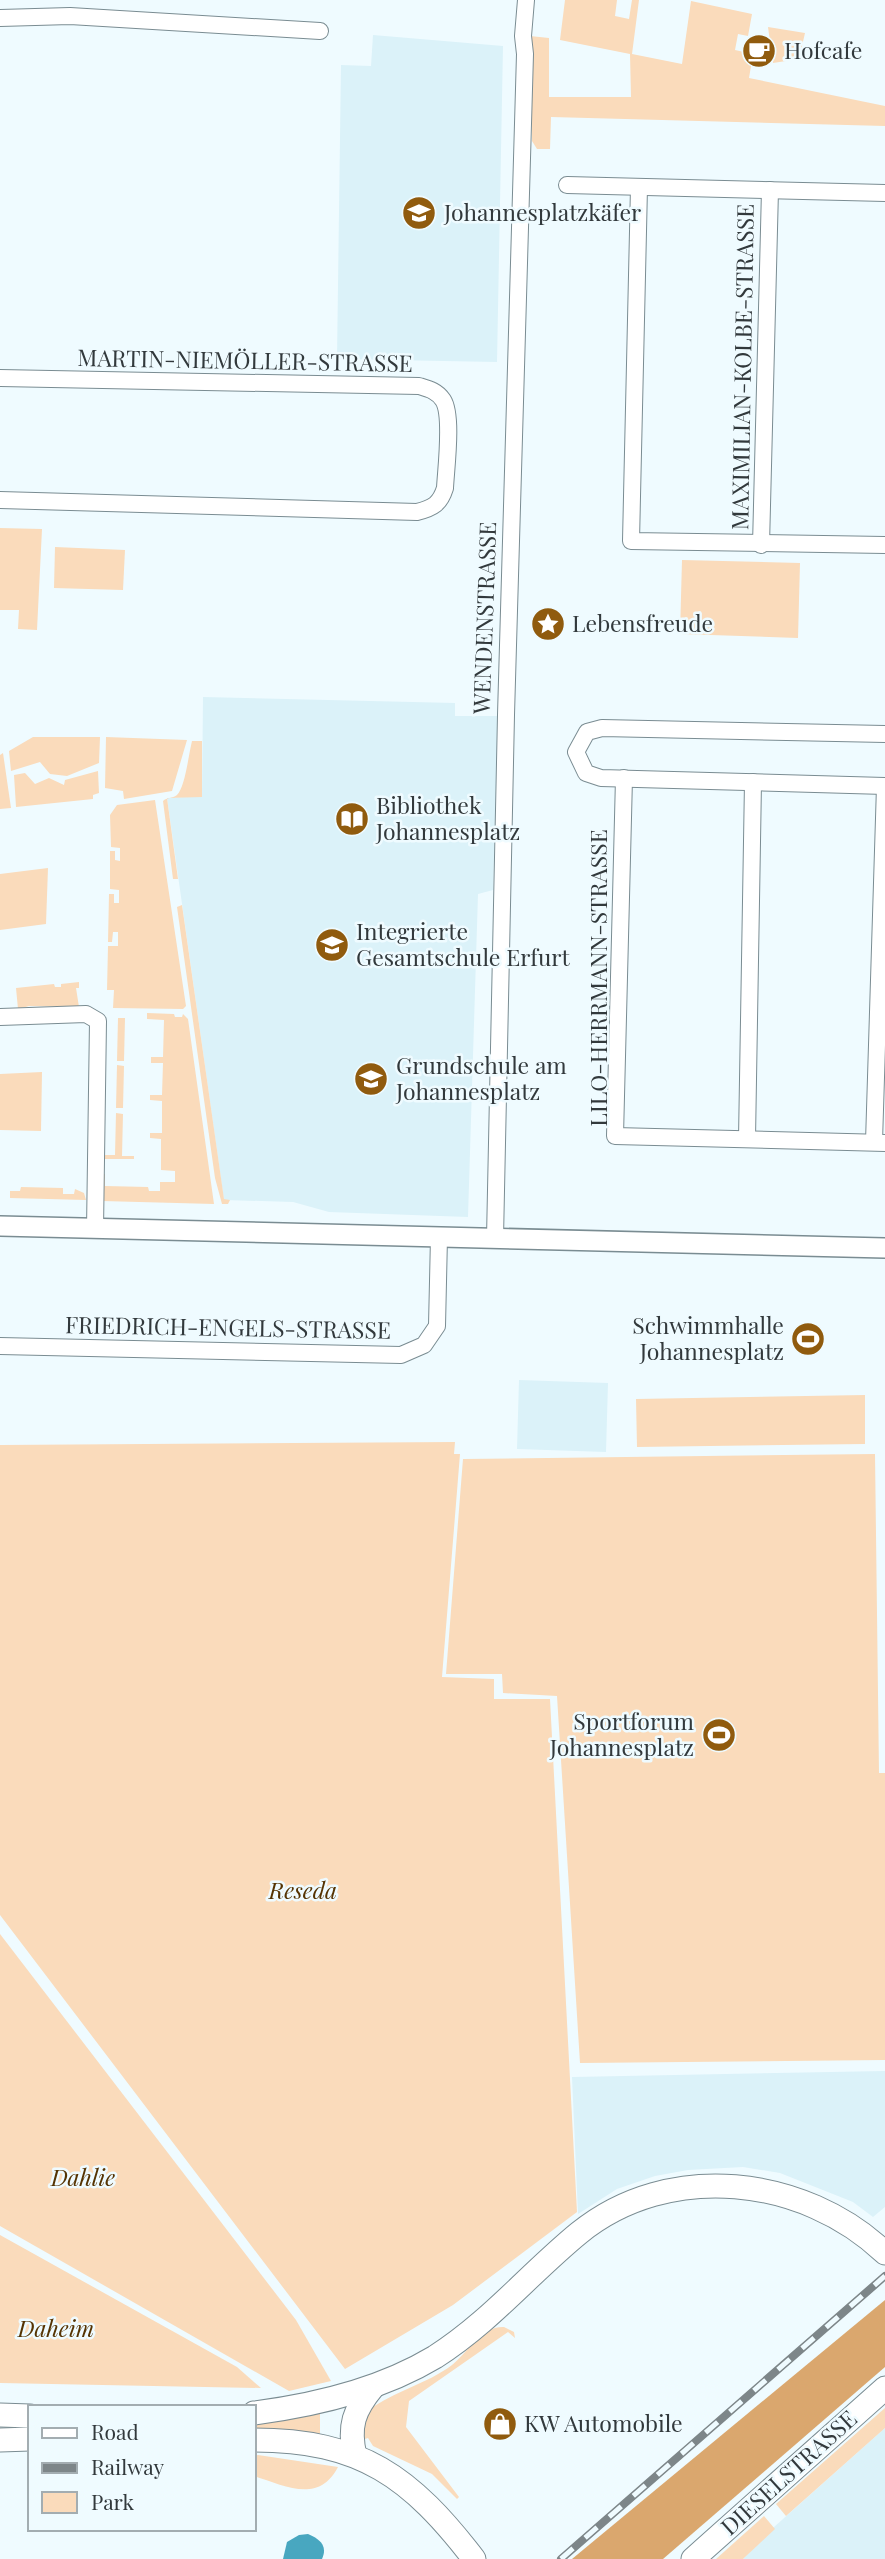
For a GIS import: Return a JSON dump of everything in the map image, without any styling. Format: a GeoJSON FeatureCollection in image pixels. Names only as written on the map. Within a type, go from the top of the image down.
{"type":"FeatureCollection","features":[{"type":"Feature","properties":{"kind":"main road"},"geometry":{"type":"LineString","coordinates":[[256,2413],[305,2406],[373,2387],[432,2358],[508,2301],[581,2231],[628,2204],[676,2187],[720,2184],[771,2191],[812,2205],[854,2227],[885,2253]]}},
{"type":"Feature","properties":{"kind":"main road"},"geometry":{"type":"LineString","coordinates":[[355,2455],[351,2426],[360,2402],[373,2387]]}},
{"type":"Feature","properties":{"kind":"main road","name":"DIESELSTRASSE"},"geometry":{"type":"LineString","coordinates":[[693,2559],[885,2388]]}},
{"type":"Feature","properties":{"kind":"main road"},"geometry":{"type":"LineString","coordinates":[[0,2415],[28,2416]]}},
{"type":"Feature","properties":{"kind":"main road"},"geometry":{"type":"LineString","coordinates":[[0,2440],[28,2439]]}},
{"type":"Feature","properties":{"kind":"main road"},"geometry":{"type":"LineString","coordinates":[[256,2440],[318,2444],[355,2455],[398,2478],[419,2494],[474,2559]]}},
{"type":"Feature","properties":{"kind":"street","name":"WENDENSTRASSE"},"geometry":{"type":"LineString","coordinates":[[495,1238],[505,741],[526,0]]}},
{"type":"Feature","properties":{"kind":"street"},"geometry":{"type":"LineString","coordinates":[[0,18],[121,18],[320,31]]}},
{"type":"Feature","properties":{"kind":"street","name":"MAXIMILIAN-KOLBE-STRASSE"},"geometry":{"type":"LineString","coordinates":[[567,185],[885,193]]}},
{"type":"Feature","properties":{"kind":"street","name":"MAXIMILIAN-KOLBE-STRASSE"},"geometry":{"type":"LineString","coordinates":[[639,187],[631,541],[885,545]]}},
{"type":"Feature","properties":{"kind":"street","name":"MAXIMILIAN-KOLBE-STRASSE"},"geometry":{"type":"LineString","coordinates":[[761,545],[769,190]]}},
{"type":"Feature","properties":{"kind":"street","name":"MARTIN-NIEMÖLLER-STRASSE"},"geometry":{"type":"LineString","coordinates":[[0,378],[419,386],[434,391],[444,401],[447,420],[445,488],[442,498],[433,508],[417,512],[0,500]]}},
{"type":"Feature","properties":{"kind":"street","name":"LILO-HERRMANN-STRASSE"},"geometry":{"type":"LineString","coordinates":[[624,778],[615,1136],[880,1142],[885,786],[593,776],[581,767],[576,752],[587,732],[602,728],[885,733]]}},
{"type":"Feature","properties":{"kind":"street"},"geometry":{"type":"LineString","coordinates":[[747,1139],[752,782]]}},
{"type":"Feature","properties":{"kind":"street"},"geometry":{"type":"LineString","coordinates":[[0,1017],[86,1014],[98,1021],[94,1229]]}},
{"type":"Feature","properties":{"kind":"street"},"geometry":{"type":"LineString","coordinates":[[0,1226],[885,1248]]}},
{"type":"Feature","properties":{"kind":"street","name":"FRIEDRICH-ENGELS-STRASSE"},"geometry":{"type":"LineString","coordinates":[[0,1346],[401,1355],[424,1345],[437,1326],[439,1237]]}},
{"type":"Feature","properties":{"kind":"shaded area","name":"Johannesplatzkäfer"},"geometry":{"type":"Polygon","coordinates":[[[373,35],[503,46],[497,362],[337,359],[341,65],[371,66],[373,35]]]}},
{"type":"Feature","properties":{"kind":"shaded area","name":"Integrierte Gesamtschule Erfurt"},"geometry":{"type":"Polygon","coordinates":[[[203,697],[455,703],[455,716],[498,716],[493,890],[478,894],[468,1217],[329,1212],[293,1202],[224,1200],[167,798],[202,796],[203,697]]]}},
{"type":"Feature","properties":{"kind":"shaded area"},"geometry":{"type":"Polygon","coordinates":[[[519,1380],[608,1383],[606,1452],[517,1449],[519,1380]]]}},
{"type":"Feature","properties":{"kind":"shaded area"},"geometry":{"type":"Polygon","coordinates":[[[885,2071],[885,2207],[873,2217],[853,2202],[780,2173],[743,2167],[688,2170],[655,2176],[617,2189],[578,2214],[572,2077],[885,2071]]]}},
{"type":"Feature","properties":{"kind":"shaded area"},"geometry":{"type":"Polygon","coordinates":[[[885,2300],[885,2367],[663,2559],[572,2559],[885,2300]]]}},
{"type":"Feature","properties":{"kind":"shaded area"},"geometry":{"type":"Polygon","coordinates":[[[885,2428],[885,2559],[743,2559],[774,2527],[885,2428]]]}},
{"type":"Feature","properties":{"kind":"green space"},"geometry":{"type":"Polygon","coordinates":[[[565,0],[617,0],[615,16],[629,19],[632,0],[639,0],[632,54],[682,64],[691,1],[752,14],[748,36],[738,34],[735,50],[753,54],[749,78],[885,106],[885,126],[551,117],[550,149],[537,149],[532,141],[530,36],[549,38],[549,97],[631,97],[630,54],[560,40],[565,0]]]}},
{"type":"Feature","properties":{"kind":"green space"},"geometry":{"type":"Polygon","coordinates":[[[768,27],[805,33],[799,59],[773,63],[768,27]]]}},
{"type":"Feature","properties":{"kind":"green space"},"geometry":{"type":"Polygon","coordinates":[[[0,528],[42,529],[37,630],[18,629],[19,610],[0,610],[0,528]]]}},
{"type":"Feature","properties":{"kind":"green space"},"geometry":{"type":"Polygon","coordinates":[[[55,547],[125,550],[123,590],[54,588],[55,547]]]}},
{"type":"Feature","properties":{"kind":"green space"},"geometry":{"type":"Polygon","coordinates":[[[682,560],[800,563],[798,638],[680,634],[682,560]]]}},
{"type":"Feature","properties":{"kind":"green space"},"geometry":{"type":"Polygon","coordinates":[[[33,737],[100,737],[99,763],[67,776],[50,774],[40,762],[11,771],[9,751],[33,737]]]}},
{"type":"Feature","properties":{"kind":"green space"},"geometry":{"type":"Polygon","coordinates":[[[106,737],[187,740],[172,791],[124,799],[123,791],[105,788],[106,737]]]}},
{"type":"Feature","properties":{"kind":"green space"},"geometry":{"type":"Polygon","coordinates":[[[192,741],[202,741],[202,797],[170,798],[177,795],[182,786],[192,741]]]}},
{"type":"Feature","properties":{"kind":"green space"},"geometry":{"type":"Polygon","coordinates":[[[3,753],[11,808],[0,809],[0,755],[3,753]]]}},
{"type":"Feature","properties":{"kind":"green space"},"geometry":{"type":"Polygon","coordinates":[[[98,771],[99,793],[93,795],[93,799],[16,807],[14,775],[25,773],[35,784],[49,778],[64,785],[65,780],[98,771]]]}},
{"type":"Feature","properties":{"kind":"green space"},"geometry":{"type":"Polygon","coordinates":[[[167,799],[178,879],[173,879],[163,801],[167,799]]]}},
{"type":"Feature","properties":{"kind":"green space"},"geometry":{"type":"Polygon","coordinates":[[[155,800],[186,1006],[183,1009],[113,1008],[114,990],[107,990],[108,946],[118,946],[118,932],[113,932],[112,942],[108,942],[109,894],[114,894],[114,903],[119,903],[119,890],[110,889],[110,851],[115,851],[115,860],[120,861],[120,848],[111,847],[110,815],[117,805],[155,800]]]}},
{"type":"Feature","properties":{"kind":"green space"},"geometry":{"type":"Polygon","coordinates":[[[48,868],[46,924],[0,930],[0,874],[48,868]]]}},
{"type":"Feature","properties":{"kind":"green space"},"geometry":{"type":"Polygon","coordinates":[[[182,905],[224,1199],[230,1200],[228,1204],[222,1204],[215,1178],[177,907],[182,905]]]}},
{"type":"Feature","properties":{"kind":"green space"},"geometry":{"type":"Polygon","coordinates":[[[79,982],[79,988],[76,988],[79,1007],[29,1006],[18,1009],[16,988],[54,984],[55,987],[61,987],[61,984],[79,982]]]}},
{"type":"Feature","properties":{"kind":"green space"},"geometry":{"type":"Polygon","coordinates":[[[147,1013],[174,1014],[175,1017],[182,1017],[183,1014],[188,1019],[214,1204],[102,1201],[102,1174],[105,1174],[105,1186],[148,1187],[149,1191],[160,1191],[160,1182],[175,1182],[175,1171],[161,1170],[161,1139],[150,1138],[150,1133],[162,1133],[162,1101],[150,1100],[150,1095],[162,1095],[163,1063],[151,1063],[151,1057],[163,1057],[164,1020],[147,1019],[147,1013]]]}},
{"type":"Feature","properties":{"kind":"green space"},"geometry":{"type":"Polygon","coordinates":[[[118,1018],[125,1018],[124,1061],[117,1061],[118,1018]]]}},
{"type":"Feature","properties":{"kind":"green space"},"geometry":{"type":"Polygon","coordinates":[[[117,1065],[124,1066],[123,1108],[116,1108],[117,1065]]]}},
{"type":"Feature","properties":{"kind":"green space"},"geometry":{"type":"Polygon","coordinates":[[[42,1072],[41,1131],[0,1130],[0,1074],[42,1072]]]}},
{"type":"Feature","properties":{"kind":"green space"},"geometry":{"type":"Polygon","coordinates":[[[116,1113],[123,1114],[122,1156],[134,1156],[134,1159],[102,1159],[102,1155],[115,1155],[116,1113]]]}},
{"type":"Feature","properties":{"kind":"green space"},"geometry":{"type":"Polygon","coordinates":[[[21,1187],[63,1188],[63,1194],[74,1194],[75,1189],[84,1193],[86,1200],[10,1198],[10,1191],[20,1191],[21,1187]]]}},
{"type":"Feature","properties":{"kind":"green space"},"geometry":{"type":"Polygon","coordinates":[[[865,1395],[865,1444],[637,1447],[636,1399],[865,1395]]]}},
{"type":"Feature","properties":{"kind":"green space","name":"Reseda"},"geometry":{"type":"Polygon","coordinates":[[[455,1442],[454,1454],[460,1454],[442,1677],[494,1679],[494,1699],[550,1699],[577,2212],[453,2305],[345,2369],[0,1915],[0,1445],[455,1442]]]}},
{"type":"Feature","properties":{"kind":"green space","name":"Sportforum Johannesplatz"},"geometry":{"type":"Polygon","coordinates":[[[875,1454],[879,1773],[885,1773],[885,2060],[580,2063],[557,1696],[503,1693],[502,1674],[446,1674],[463,1459],[875,1454]]]}},
{"type":"Feature","properties":{"kind":"green space","name":"Dahlie"},"geometry":{"type":"Polygon","coordinates":[[[0,1934],[296,2320],[331,2381],[289,2391],[0,2226],[0,1934]]]}},
{"type":"Feature","properties":{"kind":"green space","name":"Daheim"},"geometry":{"type":"Polygon","coordinates":[[[0,2235],[237,2367],[261,2388],[0,2383],[0,2235]]]}},
{"type":"Feature","properties":{"kind":"green space"},"geometry":{"type":"Polygon","coordinates":[[[504,2327],[514,2332],[515,2338],[508,2332],[409,2401],[406,2427],[459,2497],[457,2499],[432,2474],[373,2446],[368,2438],[362,2440],[361,2431],[369,2410],[442,2372],[482,2335],[504,2327]]]}},
{"type":"Feature","properties":{"kind":"green space"},"geometry":{"type":"Polygon","coordinates":[[[885,2408],[885,2428],[786,2516],[776,2504],[885,2408]]]}},
{"type":"Feature","properties":{"kind":"green space"},"geometry":{"type":"Polygon","coordinates":[[[320,2412],[320,2435],[256,2432],[256,2425],[320,2412]]]}},
{"type":"Feature","properties":{"kind":"green space"},"geometry":{"type":"Polygon","coordinates":[[[256,2456],[338,2467],[321,2485],[300,2489],[256,2477],[256,2456]]]}},
{"type":"Feature","properties":{"kind":"green space"},"geometry":{"type":"Polygon","coordinates":[[[764,2516],[775,2529],[743,2559],[716,2559],[764,2516]]]}},
{"type":"Feature","properties":{"kind":"water"},"geometry":{"type":"Polygon","coordinates":[[[308,2534],[322,2544],[322,2559],[283,2559],[287,2542],[299,2535],[308,2534]]]}},
{"type":"Feature","properties":{"kind":"railway"},"geometry":{"type":"LineString","coordinates":[[561,2559],[885,2276]]}},
{"type":"Feature","properties":{"kind":"place","name":"Hofcafe"},"geometry":{"type":"Point","coordinates":[759,51]}},
{"type":"Feature","properties":{"kind":"place","name":"Johannesplatzkäfer"},"geometry":{"type":"Point","coordinates":[419,213]}},
{"type":"Feature","properties":{"kind":"place","name":"Lebensfreude"},"geometry":{"type":"Point","coordinates":[548,624]}},
{"type":"Feature","properties":{"kind":"place","name":"Bibliothek Johannesplatz"},"geometry":{"type":"Point","coordinates":[352,819]}},
{"type":"Feature","properties":{"kind":"place","name":"Integrierte Gesamtschule Erfurt"},"geometry":{"type":"Point","coordinates":[332,945]}},
{"type":"Feature","properties":{"kind":"place","name":"Grundschule am Johannesplatz"},"geometry":{"type":"Point","coordinates":[371,1079]}},
{"type":"Feature","properties":{"kind":"place","name":"Schwimmhalle Johannesplatz"},"geometry":{"type":"Point","coordinates":[808,1339]}},
{"type":"Feature","properties":{"kind":"place","name":"Sportforum Johannesplatz"},"geometry":{"type":"Point","coordinates":[719,1735]}},
{"type":"Feature","properties":{"kind":"place","name":"KW Automobile"},"geometry":{"type":"Point","coordinates":[500,2424]}}]}
